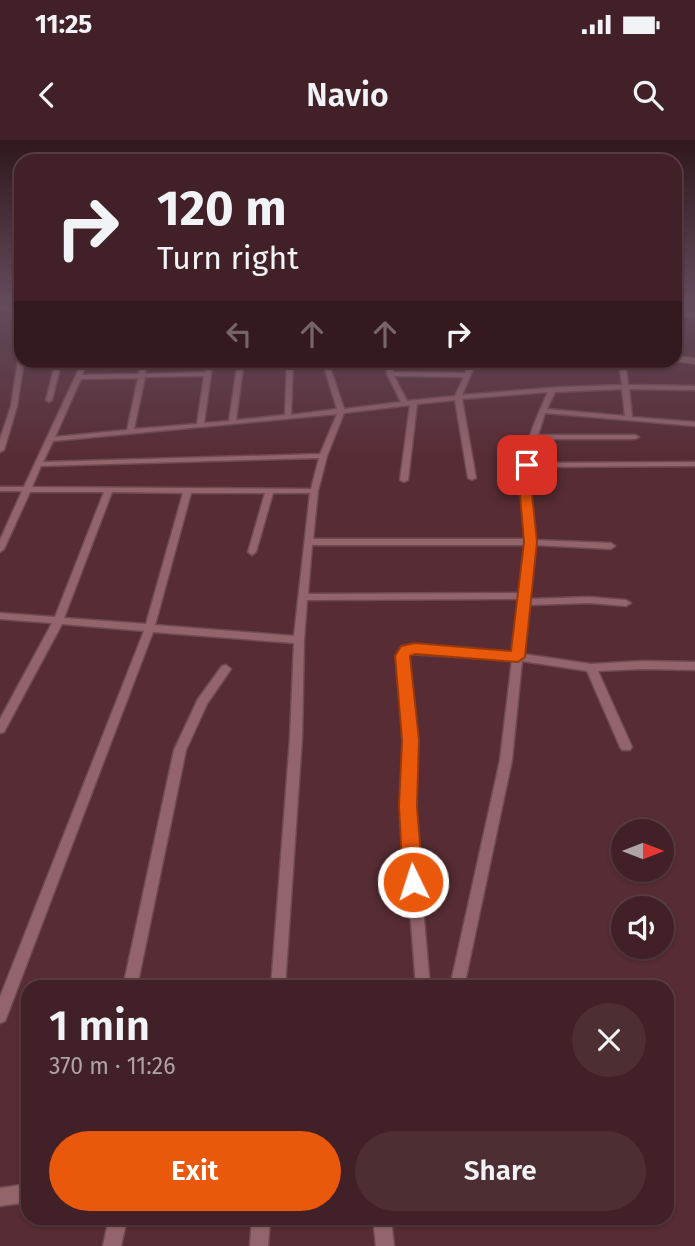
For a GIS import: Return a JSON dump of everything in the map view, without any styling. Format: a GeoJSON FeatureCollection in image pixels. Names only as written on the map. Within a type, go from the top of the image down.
{"type":"FeatureCollection","features":[{"type":"Feature","properties":{"kind":"street"},"geometry":{"type":"LineString","coordinates":[[0,450],[14,406],[20,368]]}},
{"type":"Feature","properties":{"kind":"street"},"geometry":{"type":"LineString","coordinates":[[49,400],[57,368]]}},
{"type":"Feature","properties":{"kind":"street"},"geometry":{"type":"LineString","coordinates":[[0,549],[83,368]]}},
{"type":"Feature","properties":{"kind":"street"},"geometry":{"type":"LineString","coordinates":[[130,432],[143,368]]}},
{"type":"Feature","properties":{"kind":"street"},"geometry":{"type":"LineString","coordinates":[[200,424],[209,368]]}},
{"type":"Feature","properties":{"kind":"street"},"geometry":{"type":"LineString","coordinates":[[232,421],[240,368]]}},
{"type":"Feature","properties":{"kind":"street"},"geometry":{"type":"LineString","coordinates":[[288,416],[290,368]]}},
{"type":"Feature","properties":{"kind":"street"},"geometry":{"type":"LineString","coordinates":[[279,980],[296,738],[299,640],[308,542],[314,491],[323,456],[341,411],[329,368]]}},
{"type":"Feature","properties":{"kind":"street"},"geometry":{"type":"LineString","coordinates":[[390,368],[390,374],[404,402]]}},
{"type":"Feature","properties":{"kind":"street"},"geometry":{"type":"LineString","coordinates":[[471,368],[458,397],[472,478]]}},
{"type":"Feature","properties":{"kind":"street"},"geometry":{"type":"LineString","coordinates":[[623,368],[629,418]]}},
{"type":"Feature","properties":{"kind":"street"},"geometry":{"type":"LineString","coordinates":[[80,377],[208,374]]}},
{"type":"Feature","properties":{"kind":"street"},"geometry":{"type":"LineString","coordinates":[[390,374],[468,375]]}},
{"type":"Feature","properties":{"kind":"street"},"geometry":{"type":"LineString","coordinates":[[51,439],[458,397],[625,385],[695,388]]}},
{"type":"Feature","properties":{"kind":"street"},"geometry":{"type":"LineString","coordinates":[[459,980],[506,760],[531,542],[525,484],[527,465],[534,437],[552,391]]}},
{"type":"Feature","properties":{"kind":"street"},"geometry":{"type":"LineString","coordinates":[[404,480],[414,401]]}},
{"type":"Feature","properties":{"kind":"street"},"geometry":{"type":"LineString","coordinates":[[543,411],[695,424]]}},
{"type":"Feature","properties":{"kind":"street"},"geometry":{"type":"LineString","coordinates":[[534,437],[635,437]]}},
{"type":"Feature","properties":{"kind":"street"},"geometry":{"type":"LineString","coordinates":[[40,464],[323,456]]}},
{"type":"Feature","properties":{"kind":"street"},"geometry":{"type":"LineString","coordinates":[[527,465],[695,464]]}},
{"type":"Feature","properties":{"kind":"street"},"geometry":{"type":"LineString","coordinates":[[0,489],[314,491]]}},
{"type":"Feature","properties":{"kind":"street"},"geometry":{"type":"LineString","coordinates":[[0,1016],[149,630],[188,490]]}},
{"type":"Feature","properties":{"kind":"street"},"geometry":{"type":"LineString","coordinates":[[252,552],[270,490]]}},
{"type":"Feature","properties":{"kind":"street"},"geometry":{"type":"LineString","coordinates":[[0,729],[58,622],[108,491]]}},
{"type":"Feature","properties":{"kind":"street"},"geometry":{"type":"LineString","coordinates":[[308,542],[531,542],[611,546]]}},
{"type":"Feature","properties":{"kind":"street"},"geometry":{"type":"LineString","coordinates":[[304,597],[589,600],[626,603]]}},
{"type":"Feature","properties":{"kind":"street"},"geometry":{"type":"LineString","coordinates":[[0,616],[299,640]]}},
{"type":"Feature","properties":{"kind":"street"},"geometry":{"type":"LineString","coordinates":[[422,980],[408,806],[411,740],[403,656],[406,650],[415,648],[518,657],[591,668],[695,666]]}},
{"type":"Feature","properties":{"kind":"street"},"geometry":{"type":"LineString","coordinates":[[591,668],[626,747]]}},
{"type":"Feature","properties":{"kind":"street"},"geometry":{"type":"LineString","coordinates":[[131,980],[180,750],[202,702],[226,669]]}},
{"type":"Feature","properties":{"kind":"street"},"geometry":{"type":"LineString","coordinates":[[0,1197],[21,1194]]}},
{"type":"Feature","properties":{"kind":"street"},"geometry":{"type":"LineString","coordinates":[[112,1246],[116,1225]]}},
{"type":"Feature","properties":{"kind":"street"},"geometry":{"type":"LineString","coordinates":[[259,1246],[260,1225]]}},
{"type":"Feature","properties":{"kind":"street"},"geometry":{"type":"LineString","coordinates":[[383,1225],[385,1246]]}},
{"type":"Feature","properties":{"kind":"route"},"geometry":{"type":"LineString","coordinates":[[413,882],[408,806],[411,740],[403,656],[406,650],[415,648],[518,657],[531,542],[525,484],[527,465]]}}]}
